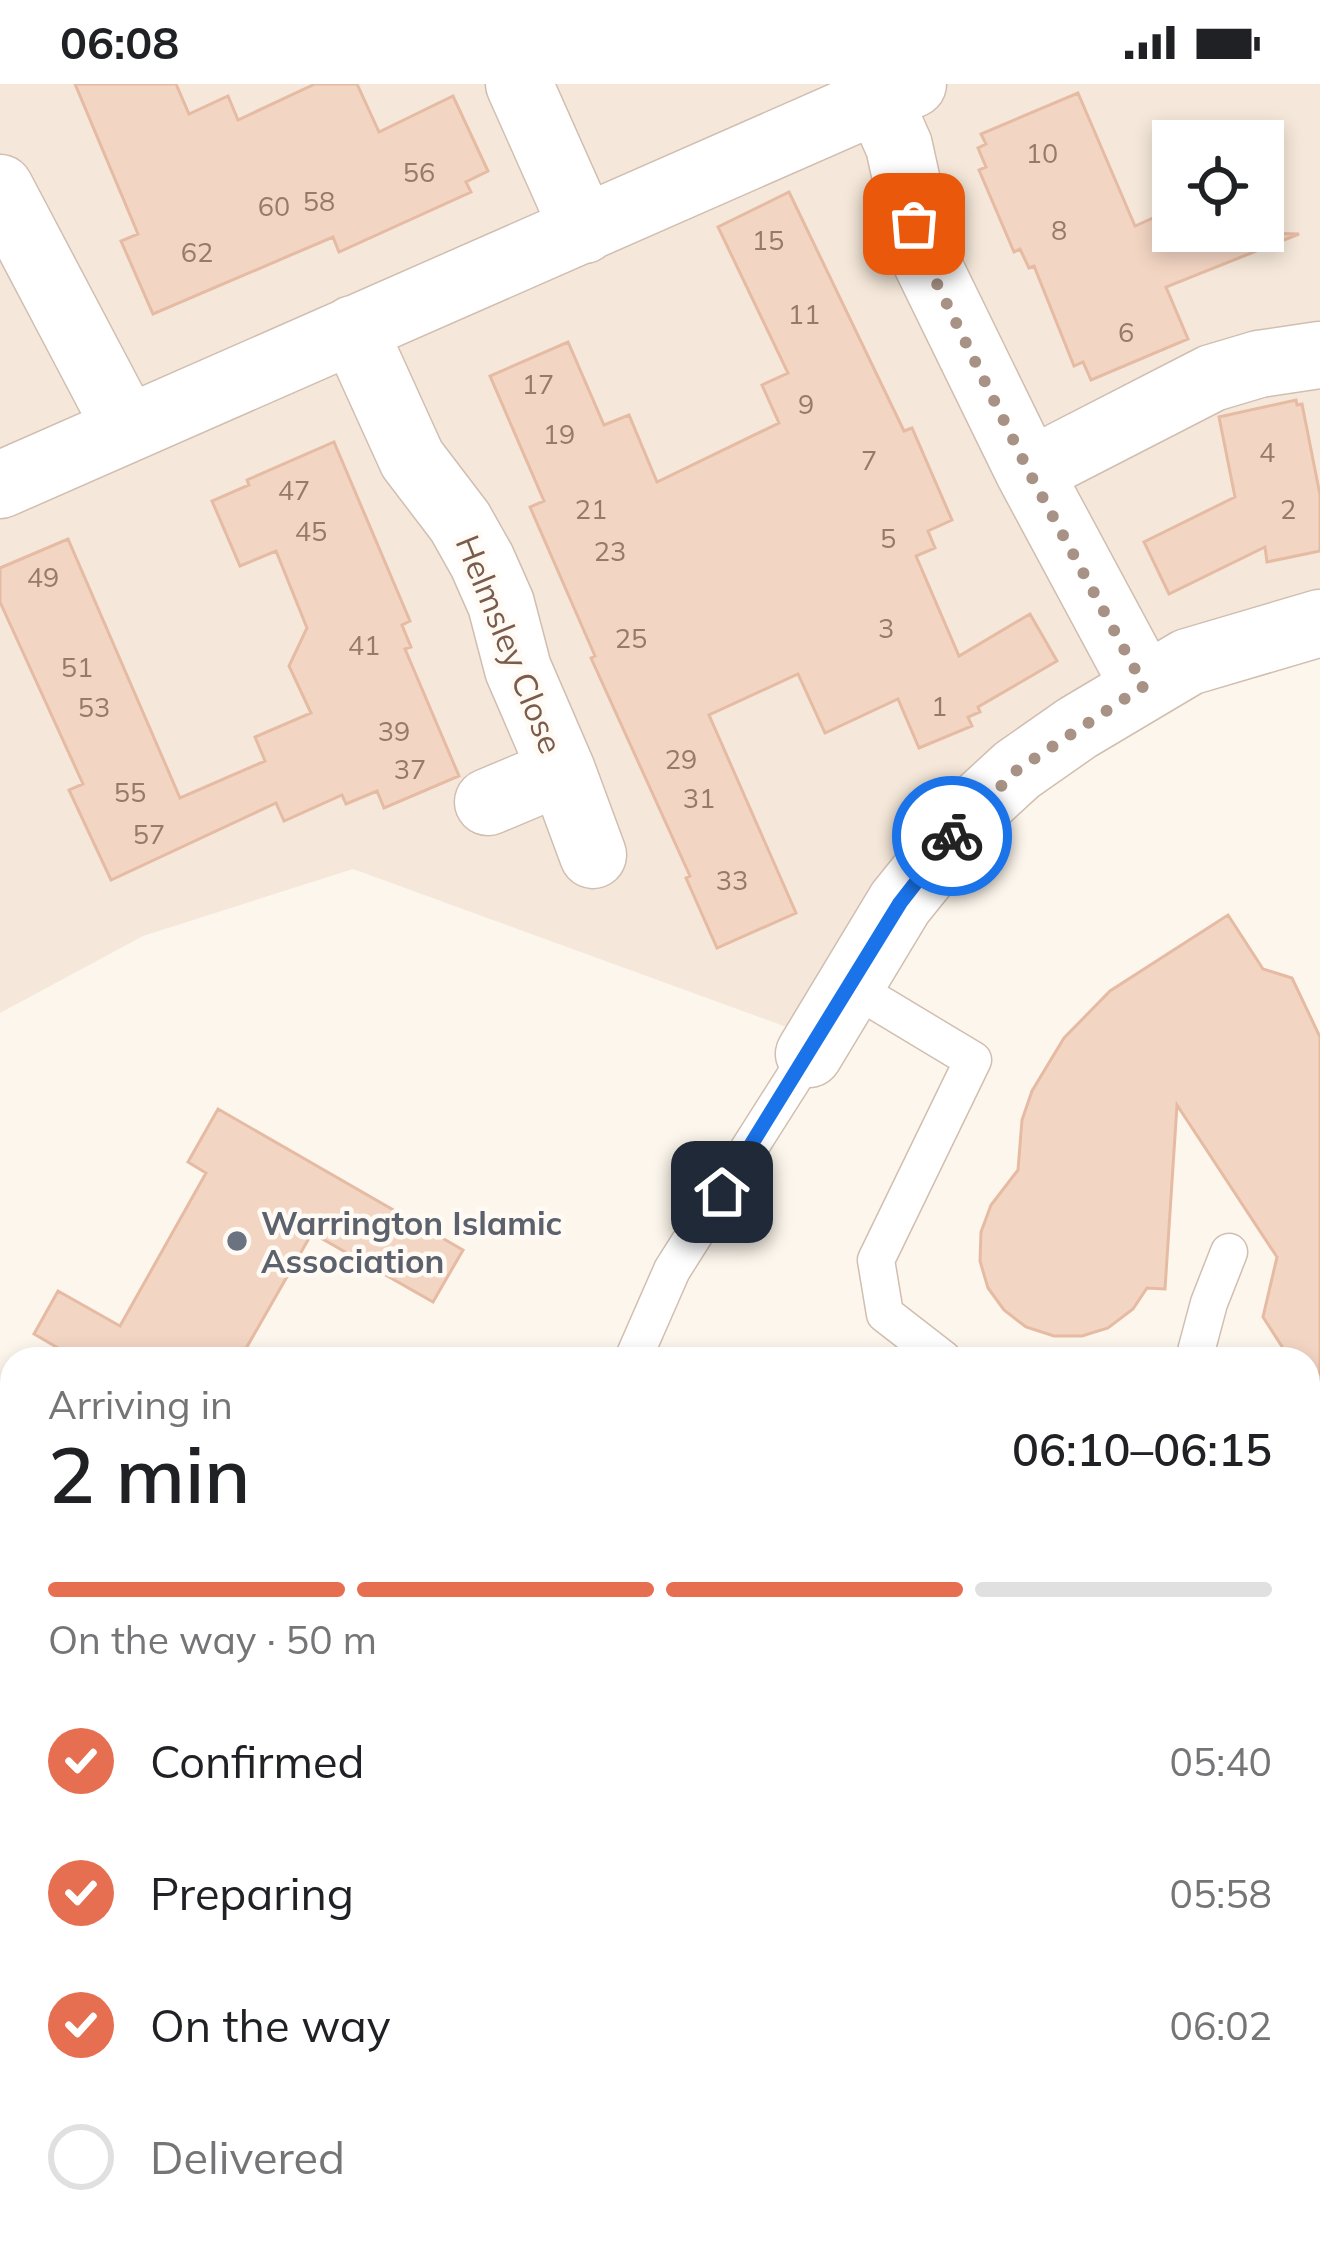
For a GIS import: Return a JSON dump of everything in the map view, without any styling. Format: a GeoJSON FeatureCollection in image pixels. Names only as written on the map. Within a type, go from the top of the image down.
{"type":"FeatureCollection","features":[{"type":"Feature","properties":{"kind":"street"},"geometry":{"type":"LineString","coordinates":[[519,84],[584,230]]}},
{"type":"Feature","properties":{"kind":"street"},"geometry":{"type":"LineString","coordinates":[[0,484],[896,92],[899,146],[923,255],[1029,472],[1144,686]]}},
{"type":"Feature","properties":{"kind":"street"},"geometry":{"type":"LineString","coordinates":[[0,188],[127,430]]}},
{"type":"Feature","properties":{"kind":"street","name":"Helmsley Close"},"geometry":{"type":"LineString","coordinates":[[352,329],[412,459],[460,522],[482,561],[501,604],[518,669],[593,855]]}},
{"type":"Feature","properties":{"kind":"street"},"geometry":{"type":"LineString","coordinates":[[1029,472],[1212,378],[1259,364],[1320,355]]}},
{"type":"Feature","properties":{"kind":"street"},"geometry":{"type":"LineString","coordinates":[[809,1054],[900,903],[979,805],[1017,770],[1188,662],[1320,622]]}},
{"type":"Feature","properties":{"kind":"street","name":"Helmsley Close"},"geometry":{"type":"LineString","coordinates":[[488,802],[562,772]]}},
{"type":"Feature","properties":{"kind":"lane"},"geometry":{"type":"LineString","coordinates":[[850,986],[974,1060],[876,1260],[884,1314],[927,1347]]}},
{"type":"Feature","properties":{"kind":"lane"},"geometry":{"type":"LineString","coordinates":[[638,1347],[672,1270],[809,1054]]}},
{"type":"Feature","properties":{"kind":"lane"},"geometry":{"type":"LineString","coordinates":[[1197,1347],[1229,1252]]}},
{"type":"Feature","properties":{"kind":"shaded area"},"geometry":{"type":"Polygon","coordinates":[[[0,84],[1320,84],[1320,603],[1200,638],[792,1029],[353,869],[143,936],[0,1013],[0,84]]]}},
{"type":"Feature","properties":{"kind":"building"},"geometry":{"type":"Polygon","coordinates":[[[75,84],[176,84],[189,114],[228,96],[238,120],[315,84],[357,84],[379,132],[453,96],[488,171],[466,182],[471,192],[339,252],[333,237],[153,314],[121,241],[138,234],[75,84]]]}},
{"type":"Feature","properties":{"kind":"building"},"geometry":{"type":"Polygon","coordinates":[[[1078,93],[1135,226],[1152,218],[1152,252],[1254,252],[1166,287],[1188,339],[1091,380],[1083,362],[1074,366],[1034,266],[1029,268],[1020,249],[1014,252],[979,170],[986,167],[978,148],[986,144],[981,134],[1078,93]]]}},
{"type":"Feature","properties":{"kind":"building"},"geometry":{"type":"Polygon","coordinates":[[[789,192],[904,431],[912,428],[952,520],[928,531],[935,548],[916,556],[959,656],[1030,614],[1057,661],[978,707],[980,712],[968,717],[972,726],[919,748],[898,699],[825,733],[798,674],[709,715],[796,913],[717,948],[530,507],[544,501],[490,376],[568,342],[604,425],[629,415],[657,482],[779,423],[762,385],[788,373],[718,227],[789,192]]]}},
{"type":"Feature","properties":{"kind":"building"},"geometry":{"type":"Polygon","coordinates":[[[1296,400],[1297,405],[1302,404],[1320,495],[1320,551],[1267,562],[1265,547],[1169,594],[1144,542],[1235,497],[1219,417],[1296,400]]]}},
{"type":"Feature","properties":{"kind":"building"},"geometry":{"type":"Polygon","coordinates":[[[334,442],[410,621],[402,625],[411,647],[405,649],[459,776],[384,808],[377,791],[346,804],[342,795],[284,821],[276,803],[111,880],[69,790],[83,784],[0,602],[0,568],[68,539],[180,798],[265,761],[255,737],[311,713],[289,666],[307,628],[276,551],[240,566],[212,501],[249,485],[247,480],[334,442]]]}},
{"type":"Feature","properties":{"kind":"building"},"geometry":{"type":"Polygon","coordinates":[[[1228,915],[1263,969],[1292,978],[1320,1037],[1320,1347],[1282,1347],[1263,1317],[1277,1257],[1177,1105],[1165,1289],[1147,1288],[1133,1309],[1108,1328],[1082,1336],[1054,1336],[1026,1327],[1004,1310],[988,1288],[980,1261],[981,1232],[991,1205],[1018,1170],[1022,1120],[1032,1091],[1064,1038],[1110,991],[1228,915]]]}},
{"type":"Feature","properties":{"kind":"building","name":"Warrington Islamic Association"},"geometry":{"type":"Polygon","coordinates":[[[218,1109],[463,1250],[433,1302],[312,1233],[247,1347],[56,1347],[34,1334],[58,1291],[120,1326],[206,1173],[188,1162],[218,1109]]]}},
{"type":"Feature","properties":{"kind":"way so far"},"geometry":{"type":"LineString","coordinates":[[914,224],[923,255],[1029,472],[1144,686],[1017,770],[952,836]]}},
{"type":"Feature","properties":{"kind":"place","name":"Warrington Islamic Association"},"geometry":{"type":"Point","coordinates":[237,1241]}},
{"type":"Feature","properties":{"kind":"route"},"geometry":{"type":"LineString","coordinates":[[722,1192],[900,903],[952,836]]}}]}
